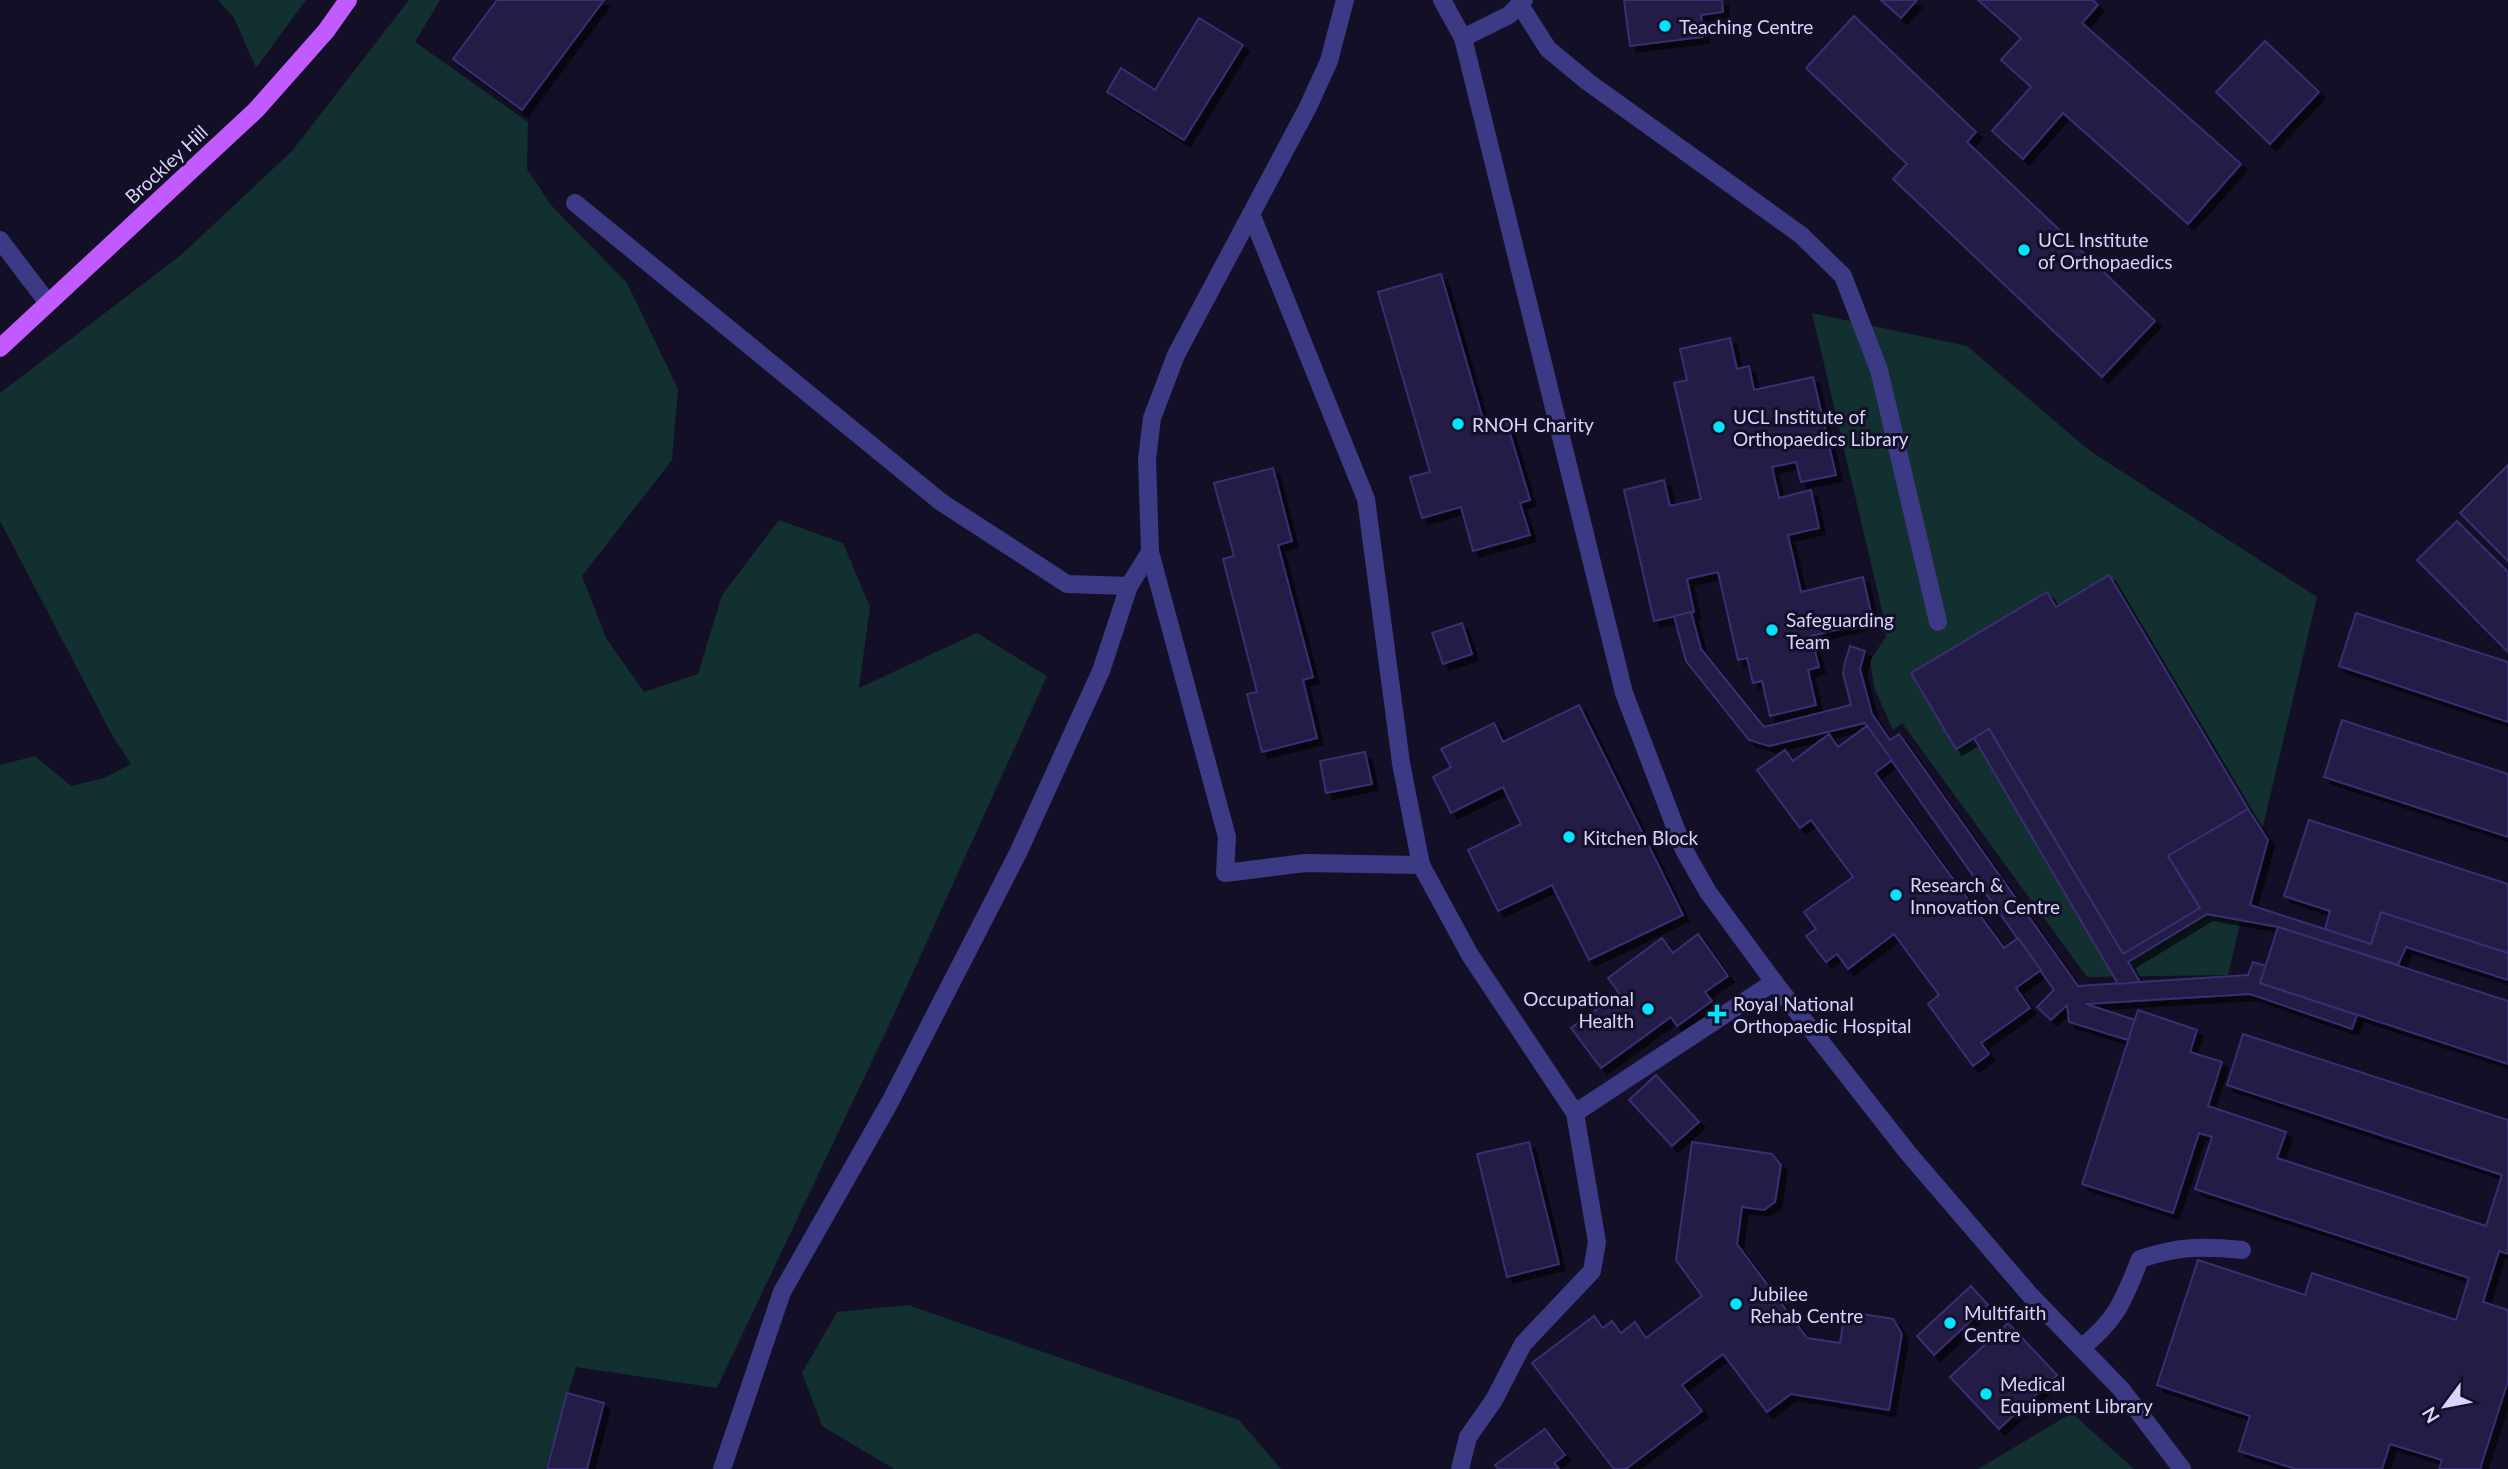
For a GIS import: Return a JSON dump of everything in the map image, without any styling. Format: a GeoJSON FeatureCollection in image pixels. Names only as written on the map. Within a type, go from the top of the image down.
{"type":"FeatureCollection","features":[{"type":"Feature","properties":{"kind":"main road","name":"Brockley Hill"},"geometry":{"type":"LineString","coordinates":[[0,348],[256,110],[326,31],[348,0]]}},
{"type":"Feature","properties":{"kind":"lane"},"geometry":{"type":"LineString","coordinates":[[1345,0],[1329,61],[1252,216],[1176,355],[1152,418],[1146,459],[1150,552],[1227,837],[1225,873],[1305,863],[1422,865]]}},
{"type":"Feature","properties":{"kind":"lane"},"geometry":{"type":"LineString","coordinates":[[1442,0],[1463,38],[1624,693],[1684,850],[1708,892],[1774,982],[1926,1173],[2030,1295],[2121,1389],[2182,1469]]}},
{"type":"Feature","properties":{"kind":"lane"},"geometry":{"type":"LineString","coordinates":[[1463,38],[1509,15],[1522,2],[1548,49],[1588,82],[1801,235],[1843,276],[1879,370],[1938,622]]}},
{"type":"Feature","properties":{"kind":"lane"},"geometry":{"type":"LineString","coordinates":[[575,203],[941,502],[1067,584],[1129,586]]}},
{"type":"Feature","properties":{"kind":"lane"},"geometry":{"type":"LineString","coordinates":[[1252,216],[1366,499],[1401,763],[1422,865],[1470,955],[1575,1113],[1594,1213],[1597,1242],[1592,1270],[1524,1344],[1494,1400],[1468,1437],[1460,1469]]}},
{"type":"Feature","properties":{"kind":"lane"},"geometry":{"type":"LineString","coordinates":[[0,240],[48,303]]}},
{"type":"Feature","properties":{"kind":"lane"},"geometry":{"type":"LineString","coordinates":[[722,1469],[782,1292],[890,1102],[1018,853],[1101,671],[1129,586],[1150,552]]}},
{"type":"Feature","properties":{"kind":"lane"},"geometry":{"type":"LineString","coordinates":[[1575,1113],[1774,982]]}},
{"type":"Feature","properties":{"kind":"lane"},"geometry":{"type":"LineString","coordinates":[[2082,1347],[2104,1330],[2118,1313],[2140,1259],[2173,1248],[2200,1246],[2242,1250]]}},
{"type":"Feature","properties":{"kind":"green space"},"geometry":{"type":"Polygon","coordinates":[[[218,0],[306,0],[256,68],[234,18],[218,0]]]}},
{"type":"Feature","properties":{"kind":"green space"},"geometry":{"type":"Polygon","coordinates":[[[409,0],[440,0],[415,42],[528,122],[527,169],[551,205],[627,283],[678,389],[672,460],[582,576],[606,638],[644,692],[698,674],[722,595],[779,520],[843,543],[870,607],[859,688],[977,633],[1047,676],[891,1021],[717,1388],[576,1367],[545,1469],[0,1469],[0,765],[35,756],[71,786],[104,778],[131,764],[112,735],[0,521],[0,393],[181,255],[292,151],[409,0]]]}},
{"type":"Feature","properties":{"kind":"green space"},"geometry":{"type":"Polygon","coordinates":[[[1812,313],[1967,346],[2090,451],[2317,597],[2228,975],[2087,977],[1902,723],[1893,730],[1874,687],[1870,660],[1886,637],[1885,623],[1812,313]]]}},
{"type":"Feature","properties":{"kind":"green space"},"geometry":{"type":"Polygon","coordinates":[[[908,1305],[1239,1420],[1281,1469],[894,1469],[822,1426],[802,1373],[837,1312],[908,1305]]]}},
{"type":"Feature","properties":{"kind":"green space"},"geometry":{"type":"Polygon","coordinates":[[[2072,1413],[2134,1469],[1978,1469],[2072,1413]]]}},
{"type":"Feature","properties":{"kind":"building"},"geometry":{"type":"Polygon","coordinates":[[[497,0],[604,0],[522,110],[453,59],[497,0]]]}},
{"type":"Feature","properties":{"kind":"building","name":"Teaching Centre"},"geometry":{"type":"Polygon","coordinates":[[[1624,0],[1722,0],[1723,12],[1701,15],[1703,37],[1630,46],[1624,0]]]}},
{"type":"Feature","properties":{"kind":"building"},"geometry":{"type":"Polygon","coordinates":[[[1881,0],[1917,0],[1901,18],[1881,0]]]}},
{"type":"Feature","properties":{"kind":"building","name":"UCL Institute of Orthopaedics"},"geometry":{"type":"Polygon","coordinates":[[[1978,0],[2093,0],[2098,5],[2082,23],[2241,164],[2188,224],[2063,113],[2023,159],[1992,131],[2031,87],[2001,60],[2021,38],[1978,0]]]}},
{"type":"Feature","properties":{"kind":"building","name":"UCL Institute of Orthopaedics"},"geometry":{"type":"Polygon","coordinates":[[[1854,16],[1976,132],[1967,142],[2155,321],[2102,377],[1893,179],[1907,164],[1806,68],[1854,16]]]}},
{"type":"Feature","properties":{"kind":"building"},"geometry":{"type":"Polygon","coordinates":[[[1199,18],[1243,45],[1184,140],[1107,92],[1121,68],[1155,90],[1199,18]]]}},
{"type":"Feature","properties":{"kind":"building"},"geometry":{"type":"Polygon","coordinates":[[[2265,41],[2319,92],[2270,144],[2216,92],[2265,41]]]}},
{"type":"Feature","properties":{"kind":"building"},"geometry":{"type":"Polygon","coordinates":[[[1441,274],[1485,426],[1506,420],[1530,500],[1520,503],[1530,535],[1473,551],[1461,507],[1422,518],[1410,477],[1430,472],[1378,292],[1441,274]]]}},
{"type":"Feature","properties":{"kind":"building"},"geometry":{"type":"Polygon","coordinates":[[[1730,338],[1737,369],[1749,366],[1754,390],[1813,377],[1836,475],[1801,482],[1796,462],[1772,467],[1779,498],[1811,490],[1819,528],[1788,535],[1801,592],[1863,577],[1873,621],[1811,636],[1819,667],[1808,670],[1816,705],[1770,716],[1762,681],[1753,683],[1747,658],[1738,660],[1718,572],[1687,579],[1694,612],[1654,621],[1624,490],[1664,480],[1670,506],[1701,499],[1674,383],[1687,380],[1680,349],[1730,338]]]}},
{"type":"Feature","properties":{"kind":"building"},"geometry":{"type":"Polygon","coordinates":[[[2508,465],[2508,561],[2460,513],[2508,465]]]}},
{"type":"Feature","properties":{"kind":"building"},"geometry":{"type":"Polygon","coordinates":[[[1273,468],[1292,541],[1278,545],[1313,677],[1303,680],[1317,738],[1262,752],[1247,694],[1257,692],[1223,559],[1234,556],[1214,483],[1273,468]]]}},
{"type":"Feature","properties":{"kind":"building"},"geometry":{"type":"Polygon","coordinates":[[[2457,521],[2508,572],[2508,652],[2417,560],[2457,521]]]}},
{"type":"Feature","properties":{"kind":"building"},"geometry":{"type":"Polygon","coordinates":[[[2109,575],[2248,809],[2168,856],[2200,908],[2123,954],[1989,729],[1956,749],[1911,673],[2047,592],[2056,607],[2109,575]]]}},
{"type":"Feature","properties":{"kind":"building"},"geometry":{"type":"Polygon","coordinates":[[[1691,612],[1701,649],[1764,727],[1851,705],[1843,673],[1845,662],[1850,646],[1865,651],[1860,669],[1872,714],[1890,740],[1899,734],[2078,986],[2248,975],[2253,962],[2266,966],[2260,983],[2357,1015],[2352,1029],[2250,994],[2086,1004],[2135,1020],[2128,1040],[2069,1022],[2067,1005],[2051,1020],[2037,1007],[2054,990],[1865,723],[1769,746],[1749,740],[1686,661],[1674,616],[1691,612]]]}},
{"type":"Feature","properties":{"kind":"building"},"geometry":{"type":"Polygon","coordinates":[[[2356,613],[2508,662],[2508,722],[2339,666],[2356,613]]]}},
{"type":"Feature","properties":{"kind":"building"},"geometry":{"type":"Polygon","coordinates":[[[1462,623],[1472,654],[1443,664],[1432,633],[1462,623]]]}},
{"type":"Feature","properties":{"kind":"building","name":"Kitchen Block"},"geometry":{"type":"Polygon","coordinates":[[[1579,705],[1683,915],[1589,960],[1552,885],[1498,911],[1468,850],[1521,824],[1503,787],[1451,813],[1433,777],[1451,767],[1441,749],[1494,723],[1503,742],[1579,705]]]}},
{"type":"Feature","properties":{"kind":"building"},"geometry":{"type":"Polygon","coordinates":[[[2342,720],[2508,774],[2508,837],[2324,777],[2342,720]]]}},
{"type":"Feature","properties":{"kind":"building","name":"Research & Innovation Centre"},"geometry":{"type":"Polygon","coordinates":[[[1867,726],[1892,760],[1875,773],[2004,948],[2018,938],[2041,970],[2016,988],[2030,1008],[1981,1043],[1989,1054],[1973,1066],[1928,1004],[1939,995],[1894,934],[1848,969],[1837,954],[1826,962],[1806,936],[1816,929],[1804,912],[1853,877],[1811,820],[1800,828],[1757,770],[1785,750],[1793,761],[1829,734],[1838,747],[1867,726]]]}},
{"type":"Feature","properties":{"kind":"building"},"geometry":{"type":"Polygon","coordinates":[[[1989,729],[2123,954],[2200,908],[2168,856],[2248,809],[2268,840],[2250,905],[2371,944],[2381,912],[2508,953],[2508,980],[2406,947],[2398,965],[2278,927],[2207,914],[2128,962],[2140,982],[2118,984],[1974,738],[1989,729]]]}},
{"type":"Feature","properties":{"kind":"building"},"geometry":{"type":"Polygon","coordinates":[[[1365,752],[1372,784],[1326,793],[1320,761],[1365,752]]]}},
{"type":"Feature","properties":{"kind":"building"},"geometry":{"type":"Polygon","coordinates":[[[2309,820],[2508,884],[2508,953],[2381,912],[2371,944],[2325,929],[2330,911],[2284,896],[2309,820]]]}},
{"type":"Feature","properties":{"kind":"building"},"geometry":{"type":"Polygon","coordinates":[[[2278,927],[2508,1001],[2508,1064],[2260,983],[2278,927]]]}},
{"type":"Feature","properties":{"kind":"building","name":"Occupational Health"},"geometry":{"type":"Polygon","coordinates":[[[1698,934],[1728,976],[1705,992],[1712,1001],[1677,1026],[1671,1017],[1601,1068],[1571,1028],[1619,993],[1608,978],[1662,938],[1673,953],[1698,934]]]}},
{"type":"Feature","properties":{"kind":"building"},"geometry":{"type":"Polygon","coordinates":[[[2138,1010],[2197,1030],[2190,1052],[2222,1062],[2208,1106],[2286,1132],[2277,1158],[2486,1226],[2502,1175],[2227,1085],[2243,1034],[2508,1120],[2508,1254],[2499,1251],[2483,1302],[2508,1310],[2508,1381],[2480,1469],[2439,1469],[2442,1460],[2390,1444],[2382,1469],[2296,1469],[2239,1451],[2250,1416],[2157,1385],[2198,1260],[2305,1295],[2312,1273],[2456,1320],[2469,1278],[2195,1189],[2212,1137],[2199,1133],[2173,1213],[2082,1184],[2138,1010]]]}},
{"type":"Feature","properties":{"kind":"building"},"geometry":{"type":"Polygon","coordinates":[[[1656,1075],[1699,1122],[1672,1146],[1629,1100],[1656,1075]]]}},
{"type":"Feature","properties":{"kind":"building"},"geometry":{"type":"Polygon","coordinates":[[[1529,1142],[1559,1264],[1507,1277],[1477,1154],[1529,1142]]]}},
{"type":"Feature","properties":{"kind":"building","name":"Jubilee Rehab Centre"},"geometry":{"type":"Polygon","coordinates":[[[1692,1142],[1772,1154],[1781,1165],[1775,1202],[1764,1210],[1742,1207],[1737,1244],[1807,1338],[1840,1343],[1843,1324],[1856,1313],[1893,1319],[1902,1334],[1889,1410],[1791,1394],[1767,1412],[1723,1354],[1682,1385],[1702,1411],[1626,1469],[1614,1469],[1532,1363],[1594,1316],[1603,1328],[1612,1321],[1621,1333],[1635,1322],[1646,1338],[1702,1296],[1676,1260],[1692,1142]]]}},
{"type":"Feature","properties":{"kind":"building","name":"Multifaith Centre"},"geometry":{"type":"Polygon","coordinates":[[[1971,1286],[1988,1305],[1934,1355],[1917,1336],[1971,1286]]]}},
{"type":"Feature","properties":{"kind":"building"},"geometry":{"type":"Polygon","coordinates":[[[2008,1323],[2057,1375],[1999,1429],[1950,1377],[2008,1323]]]}},
{"type":"Feature","properties":{"kind":"building"},"geometry":{"type":"Polygon","coordinates":[[[567,1393],[604,1403],[587,1469],[547,1469],[567,1393]]]}},
{"type":"Feature","properties":{"kind":"building"},"geometry":{"type":"Polygon","coordinates":[[[1545,1429],[1565,1455],[1554,1463],[1559,1469],[1498,1469],[1495,1465],[1545,1429]]]}},
{"type":"Feature","properties":{"kind":"place","name":"Teaching Centre"},"geometry":{"type":"Point","coordinates":[1665,26]}},
{"type":"Feature","properties":{"kind":"place","name":"UCL Institute of Orthopaedics"},"geometry":{"type":"Point","coordinates":[2024,250]}},
{"type":"Feature","properties":{"kind":"place","name":"RNOH Charity"},"geometry":{"type":"Point","coordinates":[1458,424]}},
{"type":"Feature","properties":{"kind":"place","name":"UCL Institute of Orthopaedics Library"},"geometry":{"type":"Point","coordinates":[1719,427]}},
{"type":"Feature","properties":{"kind":"place","name":"Safeguarding Team"},"geometry":{"type":"Point","coordinates":[1772,630]}},
{"type":"Feature","properties":{"kind":"place","name":"Kitchen Block"},"geometry":{"type":"Point","coordinates":[1569,837]}},
{"type":"Feature","properties":{"kind":"place","name":"Research & Innovation Centre"},"geometry":{"type":"Point","coordinates":[1896,895]}},
{"type":"Feature","properties":{"kind":"place","name":"Occupational Health"},"geometry":{"type":"Point","coordinates":[1648,1009]}},
{"type":"Feature","properties":{"kind":"place","name":"Royal National Orthopaedic Hospital"},"geometry":{"type":"Point","coordinates":[1717,1014]}},
{"type":"Feature","properties":{"kind":"place","name":"Jubilee Rehab Centre"},"geometry":{"type":"Point","coordinates":[1736,1304]}},
{"type":"Feature","properties":{"kind":"place","name":"Multifaith Centre"},"geometry":{"type":"Point","coordinates":[1950,1323]}},
{"type":"Feature","properties":{"kind":"place","name":"Medical Equipment Library"},"geometry":{"type":"Point","coordinates":[1986,1394]}}]}
